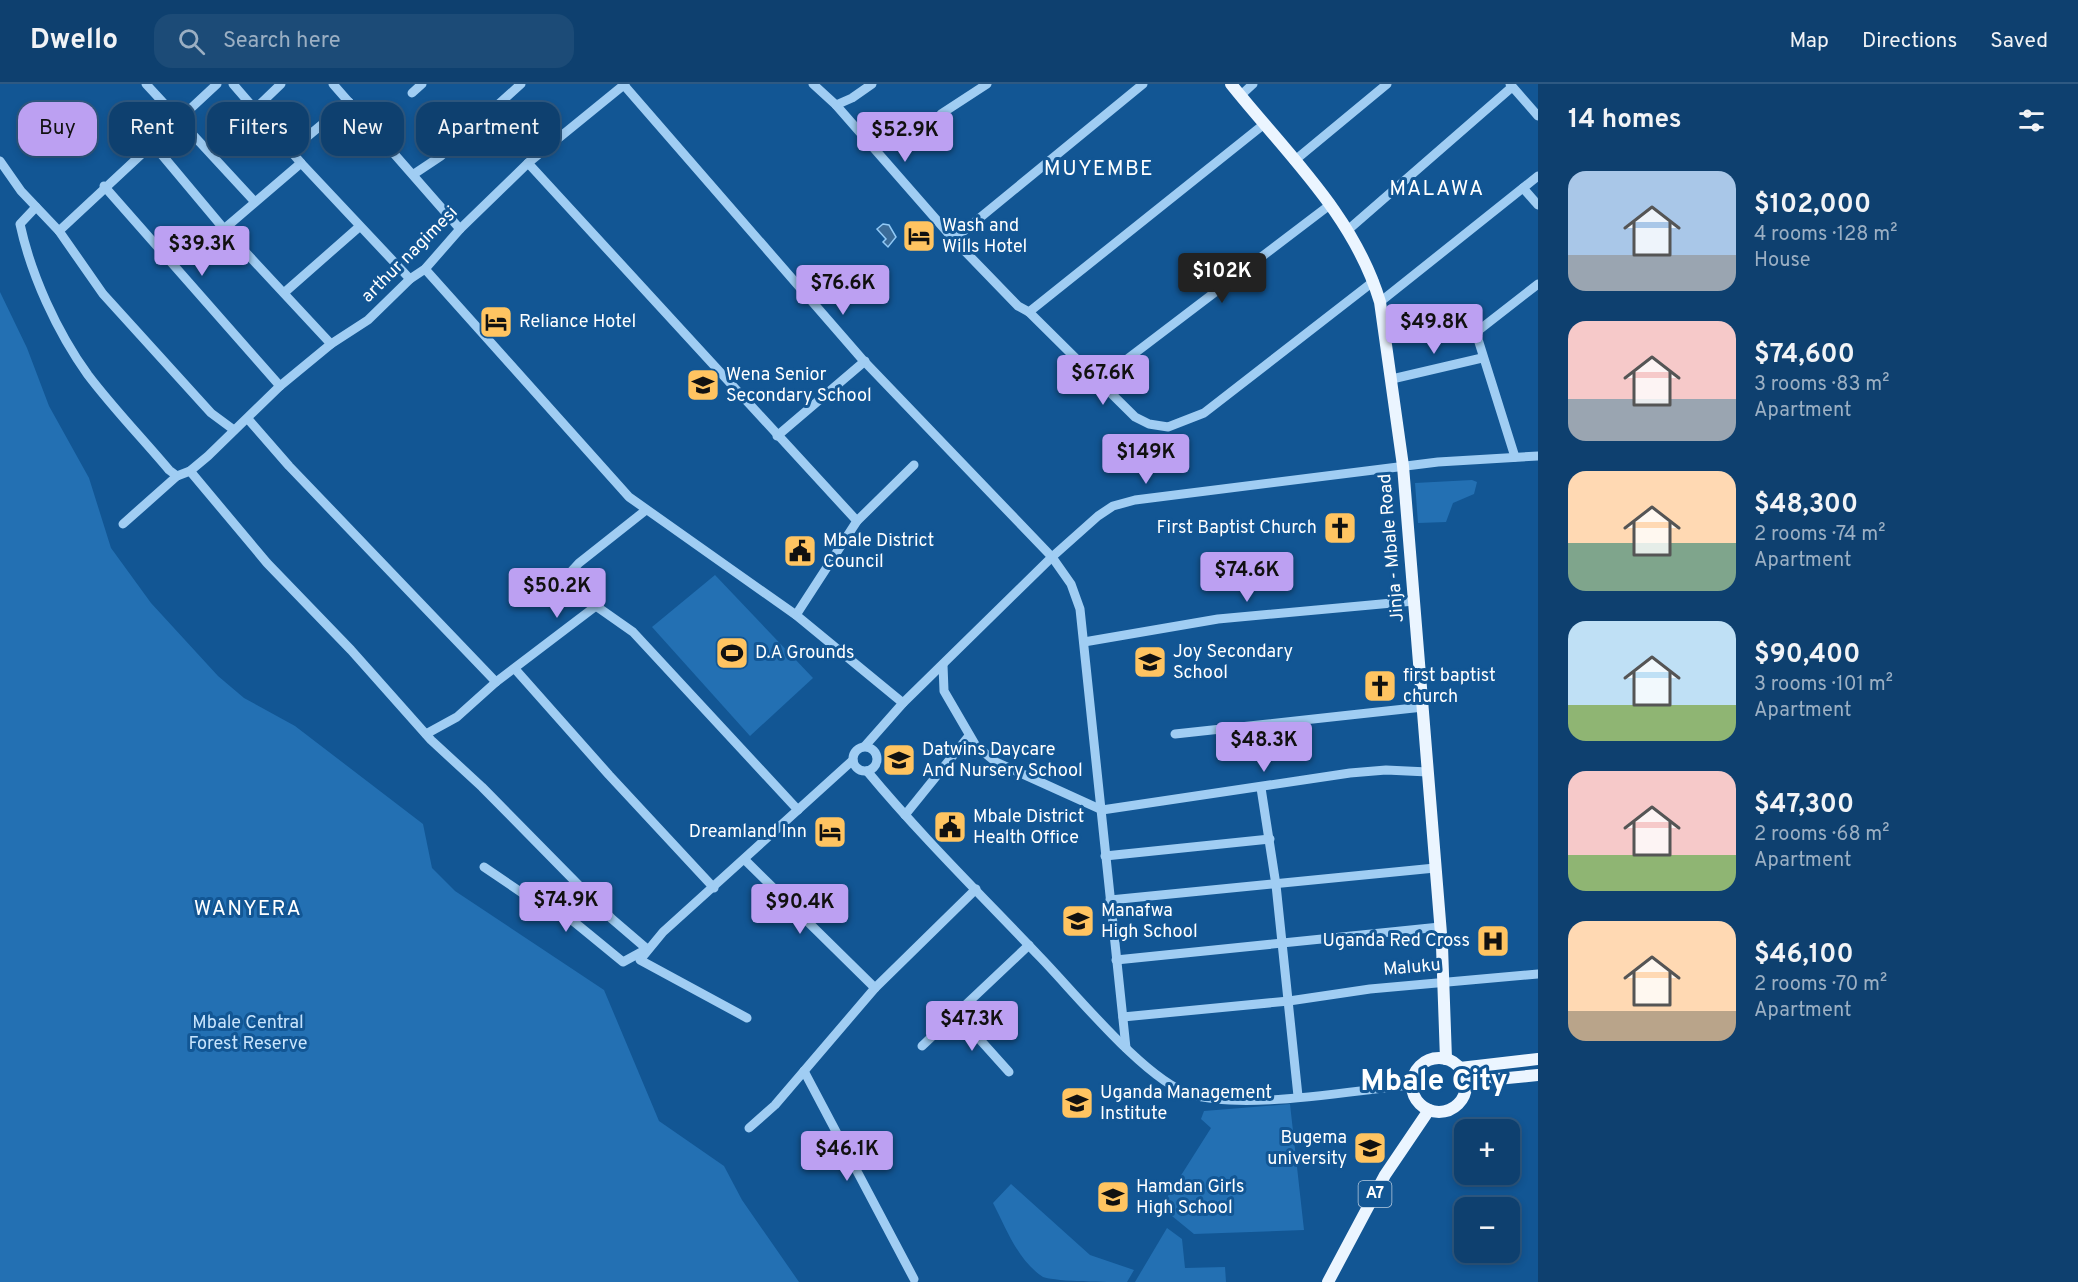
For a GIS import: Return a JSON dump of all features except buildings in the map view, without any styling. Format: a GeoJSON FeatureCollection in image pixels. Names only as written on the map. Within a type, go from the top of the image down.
{"type":"FeatureCollection","features":[{"type":"Feature","properties":{"kind":"main road","name":"Jinja - Mbale Road"},"geometry":{"type":"LineString","coordinates":[[1231,84],[1331,204],[1349,229],[1374,281],[1380,302],[1392,379],[1396,430],[1403,466],[1436,868],[1446,1059]]}},
{"type":"Feature","properties":{"kind":"main road"},"geometry":{"type":"LineString","coordinates":[[1436,1058],[1446,1059],[1460,1068],[1466,1082],[1464,1095],[1451,1109],[1429,1110],[1418,1101],[1412,1085],[1416,1071],[1422,1064],[1436,1058]]}},
{"type":"Feature","properties":{"kind":"main road"},"geometry":{"type":"LineString","coordinates":[[1460,1068],[1538,1059]]}},
{"type":"Feature","properties":{"kind":"main road"},"geometry":{"type":"LineString","coordinates":[[1466,1082],[1538,1075]]}},
{"type":"Feature","properties":{"kind":"main road","name":"A7"},"geometry":{"type":"LineString","coordinates":[[1328,1282],[1385,1175],[1429,1110]]}},
{"type":"Feature","properties":{"kind":"street"},"geometry":{"type":"LineString","coordinates":[[146,84],[162,102]]}},
{"type":"Feature","properties":{"kind":"street"},"geometry":{"type":"LineString","coordinates":[[195,104],[217,84]]}},
{"type":"Feature","properties":{"kind":"street"},"geometry":{"type":"LineString","coordinates":[[233,84],[249,102]]}},
{"type":"Feature","properties":{"kind":"street"},"geometry":{"type":"LineString","coordinates":[[262,102],[281,84]]}},
{"type":"Feature","properties":{"kind":"street"},"geometry":{"type":"LineString","coordinates":[[412,93],[422,84]]}},
{"type":"Feature","properties":{"kind":"street"},"geometry":{"type":"LineString","coordinates":[[414,174],[441,156],[521,84]]}},
{"type":"Feature","properties":{"kind":"street"},"geometry":{"type":"LineString","coordinates":[[624,84],[865,362],[1052,557],[1077,597],[1084,642],[1126,1048]]}},
{"type":"Feature","properties":{"kind":"street","name":"arthur nagimesi"},"geometry":{"type":"LineString","coordinates":[[190,471],[248,419],[280,386],[331,344],[369,320],[410,279],[425,269],[460,229],[528,162],[624,84]]}},
{"type":"Feature","properties":{"kind":"street"},"geometry":{"type":"LineString","coordinates":[[813,84],[836,105],[954,239],[1018,306],[1029,312],[1096,382],[1135,417],[1149,424],[1168,426],[1204,413],[1374,281]]}},
{"type":"Feature","properties":{"kind":"street"},"geometry":{"type":"LineString","coordinates":[[836,105],[852,98],[872,84]]}},
{"type":"Feature","properties":{"kind":"street"},"geometry":{"type":"LineString","coordinates":[[941,114],[987,84]]}},
{"type":"Feature","properties":{"kind":"street"},"geometry":{"type":"LineString","coordinates":[[954,239],[1143,84]]}},
{"type":"Feature","properties":{"kind":"street"},"geometry":{"type":"LineString","coordinates":[[1240,96],[1253,84]]}},
{"type":"Feature","properties":{"kind":"street"},"geometry":{"type":"LineString","coordinates":[[1294,161],[1387,84]]}},
{"type":"Feature","properties":{"kind":"street"},"geometry":{"type":"LineString","coordinates":[[336,85],[349,102]]}},
{"type":"Feature","properties":{"kind":"street"},"geometry":{"type":"LineString","coordinates":[[1349,229],[1511,86],[1538,116]]}},
{"type":"Feature","properties":{"kind":"street"},"geometry":{"type":"LineString","coordinates":[[1029,312],[1263,125]]}},
{"type":"Feature","properties":{"kind":"street"},"geometry":{"type":"LineString","coordinates":[[309,136],[321,126]]}},
{"type":"Feature","properties":{"kind":"street"},"geometry":{"type":"LineString","coordinates":[[195,139],[255,202]]}},
{"type":"Feature","properties":{"kind":"street"},"geometry":{"type":"LineString","coordinates":[[59,231],[137,156]]}},
{"type":"Feature","properties":{"kind":"street"},"geometry":{"type":"LineString","coordinates":[[163,156],[224,229],[331,344]]}},
{"type":"Feature","properties":{"kind":"street"},"geometry":{"type":"LineString","coordinates":[[294,156],[410,279]]}},
{"type":"Feature","properties":{"kind":"street"},"geometry":{"type":"LineString","coordinates":[[398,156],[460,229]]}},
{"type":"Feature","properties":{"kind":"street"},"geometry":{"type":"LineString","coordinates":[[0,161],[21,191],[59,231],[103,294],[211,413],[234,430]]}},
{"type":"Feature","properties":{"kind":"street"},"geometry":{"type":"LineString","coordinates":[[528,162],[857,521]]}},
{"type":"Feature","properties":{"kind":"street"},"geometry":{"type":"LineString","coordinates":[[224,229],[301,163]]}},
{"type":"Feature","properties":{"kind":"street"},"geometry":{"type":"LineString","coordinates":[[1380,302],[1538,176]]}},
{"type":"Feature","properties":{"kind":"street"},"geometry":{"type":"LineString","coordinates":[[104,186],[280,386]]}},
{"type":"Feature","properties":{"kind":"street"},"geometry":{"type":"LineString","coordinates":[[1523,188],[1538,205]]}},
{"type":"Feature","properties":{"kind":"street"},"geometry":{"type":"LineString","coordinates":[[1096,382],[1331,204]]}},
{"type":"Feature","properties":{"kind":"street"},"geometry":{"type":"LineString","coordinates":[[36,207],[21,220],[23,237],[64,336],[105,396],[169,470],[177,476]]}},
{"type":"Feature","properties":{"kind":"street"},"geometry":{"type":"LineString","coordinates":[[285,292],[359,227]]}},
{"type":"Feature","properties":{"kind":"street"},"geometry":{"type":"LineString","coordinates":[[425,269],[614,482],[646,510],[796,615],[903,703]]}},
{"type":"Feature","properties":{"kind":"street"},"geometry":{"type":"LineString","coordinates":[[1515,458],[1477,336],[1479,330],[1538,284]]}},
{"type":"Feature","properties":{"kind":"street"},"geometry":{"type":"LineString","coordinates":[[1392,379],[1482,358]]}},
{"type":"Feature","properties":{"kind":"street"},"geometry":{"type":"LineString","coordinates":[[777,436],[865,362]]}},
{"type":"Feature","properties":{"kind":"street"},"geometry":{"type":"LineString","coordinates":[[248,419],[267,443],[496,682]]}},
{"type":"Feature","properties":{"kind":"street"},"geometry":{"type":"LineString","coordinates":[[865,746],[873,749],[877,760],[874,767],[867,771],[859,770],[853,760],[854,752],[865,746],[903,703],[1052,557],[1098,516],[1113,506],[1135,500],[1403,466],[1538,456]]}},
{"type":"Feature","properties":{"kind":"street"},"geometry":{"type":"LineString","coordinates":[[796,615],[857,521],[914,465]]}},
{"type":"Feature","properties":{"kind":"street"},"geometry":{"type":"LineString","coordinates":[[123,524],[177,476],[190,471],[267,563],[351,650],[426,734],[482,787],[612,920],[647,949]]}},
{"type":"Feature","properties":{"kind":"street"},"geometry":{"type":"LineString","coordinates":[[646,510],[569,573],[572,583],[596,606],[633,632],[798,810]]}},
{"type":"Feature","properties":{"kind":"street"},"geometry":{"type":"LineString","coordinates":[[1084,642],[1218,619],[1414,601]]}},
{"type":"Feature","properties":{"kind":"street"},"geometry":{"type":"LineString","coordinates":[[426,734],[457,717],[496,682],[596,606]]}},
{"type":"Feature","properties":{"kind":"street"},"geometry":{"type":"LineString","coordinates":[[943,665],[944,691],[968,737],[996,762],[1102,810],[1350,773],[1386,770],[1428,772]]}},
{"type":"Feature","properties":{"kind":"street"},"geometry":{"type":"LineString","coordinates":[[515,669],[714,888]]}},
{"type":"Feature","properties":{"kind":"street"},"geometry":{"type":"LineString","coordinates":[[1175,734],[1423,707]]}},
{"type":"Feature","properties":{"kind":"street"},"geometry":{"type":"LineString","coordinates":[[905,815],[968,737]]}},
{"type":"Feature","properties":{"kind":"street"},"geometry":{"type":"LineString","coordinates":[[484,867],[534,901],[573,921],[623,962],[647,949],[853,760]]}},
{"type":"Feature","properties":{"kind":"street"},"geometry":{"type":"LineString","coordinates":[[867,771],[905,815],[1126,1048],[1172,1086],[1191,1094],[1227,1100],[1412,1085]]}},
{"type":"Feature","properties":{"kind":"street"},"geometry":{"type":"LineString","coordinates":[[1261,788],[1276,885],[1298,1096]]}},
{"type":"Feature","properties":{"kind":"street"},"geometry":{"type":"LineString","coordinates":[[1105,856],[1270,839]]}},
{"type":"Feature","properties":{"kind":"street"},"geometry":{"type":"LineString","coordinates":[[745,860],[875,988]]}},
{"type":"Feature","properties":{"kind":"street"},"geometry":{"type":"LineString","coordinates":[[1110,900],[1436,868]]}},
{"type":"Feature","properties":{"kind":"street"},"geometry":{"type":"LineString","coordinates":[[749,1128],[775,1105],[875,988],[976,889]]}},
{"type":"Feature","properties":{"kind":"street"},"geometry":{"type":"LineString","coordinates":[[1116,960],[1282,941],[1440,927]]}},
{"type":"Feature","properties":{"kind":"street"},"geometry":{"type":"LineString","coordinates":[[922,1046],[1029,945]]}},
{"type":"Feature","properties":{"kind":"street"},"geometry":{"type":"LineString","coordinates":[[647,949],[640,960],[642,963],[747,1018]]}},
{"type":"Feature","properties":{"kind":"street","name":"Maluku"},"geometry":{"type":"LineString","coordinates":[[1123,1017],[1289,1001],[1370,989],[1538,975]]}},
{"type":"Feature","properties":{"kind":"street"},"geometry":{"type":"LineString","coordinates":[[956,1013],[1009,1072]]}},
{"type":"Feature","properties":{"kind":"street"},"geometry":{"type":"LineString","coordinates":[[804,1071],[914,1279]]}},
{"type":"Feature","properties":{"kind":"green space","name":"Mbale Central Forest Reserve"},"geometry":{"type":"Polygon","coordinates":[[[0,292],[27,348],[49,406],[89,478],[111,548],[151,603],[218,676],[244,698],[295,726],[423,824],[432,868],[455,891],[604,990],[659,1121],[724,1166],[742,1200],[799,1282],[0,1282],[0,292]]]}},
{"type":"Feature","properties":{"kind":"green space"},"geometry":{"type":"Polygon","coordinates":[[[1472,480],[1477,482],[1474,494],[1453,503],[1446,522],[1418,523],[1415,483],[1472,480]]]}},
{"type":"Feature","properties":{"kind":"green space","name":"D.A Grounds"},"geometry":{"type":"Polygon","coordinates":[[[715,575],[813,678],[750,736],[652,627],[715,575]]]}},
{"type":"Feature","properties":{"kind":"green space"},"geometry":{"type":"Polygon","coordinates":[[[1290,1104],[1304,1230],[1194,1234],[1161,1207],[1211,1128],[1201,1119],[1204,1111],[1290,1104]]]}},
{"type":"Feature","properties":{"kind":"green space"},"geometry":{"type":"Polygon","coordinates":[[[1011,1184],[1090,1255],[1134,1270],[1127,1282],[1060,1280],[1043,1277],[1034,1270],[1020,1253],[993,1203],[1011,1184]]]}},
{"type":"Feature","properties":{"kind":"green space"},"geometry":{"type":"Polygon","coordinates":[[[1167,1228],[1182,1239],[1185,1268],[1225,1267],[1226,1282],[1135,1282],[1167,1228]]]}},
{"type":"Feature","properties":{"kind":"shaded area"},"geometry":{"type":"Polygon","coordinates":[[[883,224],[889,225],[896,237],[888,247],[883,242],[886,239],[877,229],[883,224]]]}},
{"type":"Feature","properties":{"kind":"place","name":"Wash and Wills Hotel"},"geometry":{"type":"Point","coordinates":[919,236]}},
{"type":"Feature","properties":{"kind":"place","name":"Reliance Hotel"},"geometry":{"type":"Point","coordinates":[496,322]}},
{"type":"Feature","properties":{"kind":"place","name":"Wena Senior Secondary School"},"geometry":{"type":"Point","coordinates":[703,385]}},
{"type":"Feature","properties":{"kind":"place","name":"First Baptist Church"},"geometry":{"type":"Point","coordinates":[1340,528]}},
{"type":"Feature","properties":{"kind":"place","name":"Mbale District Council"},"geometry":{"type":"Point","coordinates":[800,551]}},
{"type":"Feature","properties":{"kind":"place","name":"D.A Grounds"},"geometry":{"type":"Point","coordinates":[732,653]}},
{"type":"Feature","properties":{"kind":"place","name":"Joy Secondary School"},"geometry":{"type":"Point","coordinates":[1150,662]}},
{"type":"Feature","properties":{"kind":"place","name":"first baptist church"},"geometry":{"type":"Point","coordinates":[1380,686]}},
{"type":"Feature","properties":{"kind":"place","name":"Datwins Daycare And Nursery School"},"geometry":{"type":"Point","coordinates":[899,760]}},
{"type":"Feature","properties":{"kind":"place","name":"Mbale District Health Office"},"geometry":{"type":"Point","coordinates":[950,827]}},
{"type":"Feature","properties":{"kind":"place","name":"Dreamland Inn"},"geometry":{"type":"Point","coordinates":[830,832]}},
{"type":"Feature","properties":{"kind":"place","name":"Manafwa High School"},"geometry":{"type":"Point","coordinates":[1078,921]}},
{"type":"Feature","properties":{"kind":"place","name":"Uganda Red Cross"},"geometry":{"type":"Point","coordinates":[1493,941]}},
{"type":"Feature","properties":{"kind":"place","name":"Uganda Management Institute"},"geometry":{"type":"Point","coordinates":[1077,1103]}},
{"type":"Feature","properties":{"kind":"place","name":"Bugema university"},"geometry":{"type":"Point","coordinates":[1370,1148]}},
{"type":"Feature","properties":{"kind":"place","name":"Hamdan Girls High School"},"geometry":{"type":"Point","coordinates":[1113,1197]}},
{"type":"Feature","properties":{"kind":"district","name":"MUYEMBE"},"geometry":{"type":"Point","coordinates":[1099,169]}},
{"type":"Feature","properties":{"kind":"district","name":"MALAWA"},"geometry":{"type":"Point","coordinates":[1437,189]}},
{"type":"Feature","properties":{"kind":"district","name":"WANYERA"},"geometry":{"type":"Point","coordinates":[248,909]}},
{"type":"Feature","properties":{"kind":"district","name":"Mbale City"},"geometry":{"type":"Point","coordinates":[1434,1082]}}]}
